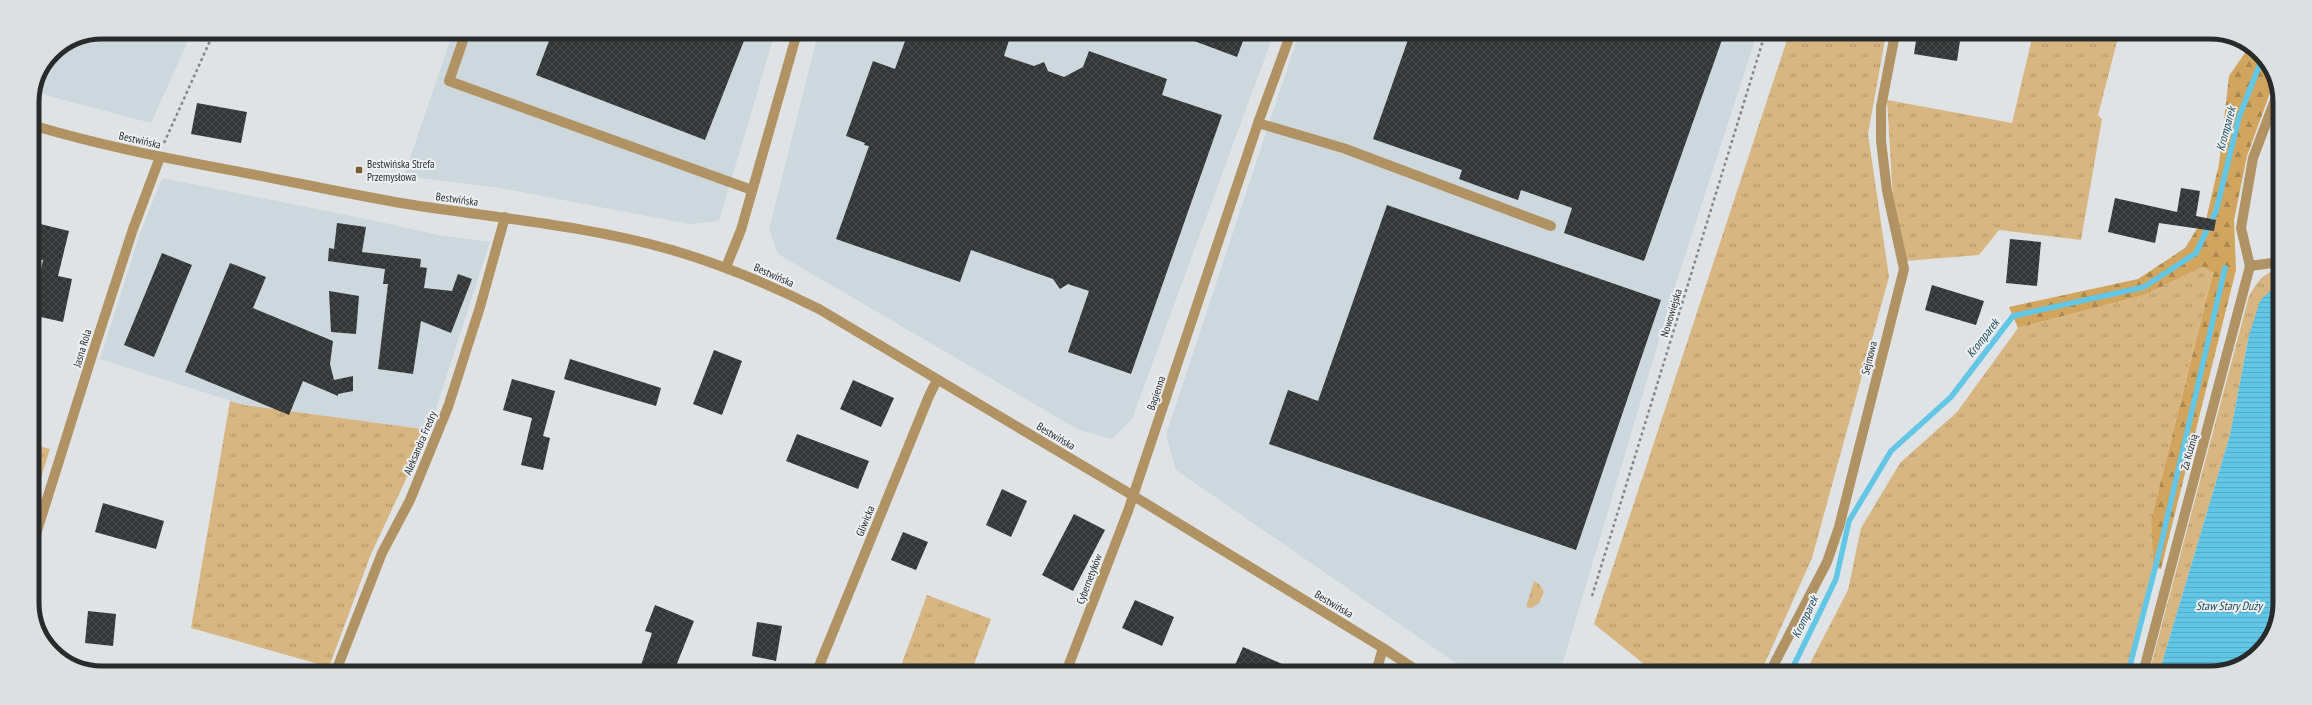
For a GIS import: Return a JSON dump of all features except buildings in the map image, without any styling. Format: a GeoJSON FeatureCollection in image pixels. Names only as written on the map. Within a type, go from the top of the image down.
{"type":"FeatureCollection","features":[{"type":"Feature","properties":{"kind":"street"},"geometry":{"type":"LineString","coordinates":[[464,39],[449,81],[752,190]]}},
{"type":"Feature","properties":{"kind":"street"},"geometry":{"type":"LineString","coordinates":[[726,267],[741,230],[795,39]]}},
{"type":"Feature","properties":{"kind":"street","name":"Bagienna"},"geometry":{"type":"LineString","coordinates":[[1132,495],[1201,297],[1258,123],[1289,39]]}},
{"type":"Feature","properties":{"kind":"street","name":"Sejmowa"},"geometry":{"type":"LineString","coordinates":[[1773,666],[1827,562],[1839,526],[1904,269],[1887,191],[1881,142],[1881,106],[1893,39]]}},
{"type":"Feature","properties":{"kind":"street"},"geometry":{"type":"LineString","coordinates":[[2273,105],[2253,158],[2241,228],[2250,266],[2273,263]]}},
{"type":"Feature","properties":{"kind":"street"},"geometry":{"type":"LineString","coordinates":[[1258,123],[1343,148],[1551,226]]}},
{"type":"Feature","properties":{"kind":"street","name":"Bestwińska"},"geometry":{"type":"LineString","coordinates":[[39,127],[68,136],[160,157],[406,204],[505,217],[602,234],[656,246],[726,267],[772,286],[818,309],[1132,495],[1410,666]]}},
{"type":"Feature","properties":{"kind":"street","name":"Jasna Rola"},"geometry":{"type":"LineString","coordinates":[[39,525],[104,317],[160,157]]}},
{"type":"Feature","properties":{"kind":"street","name":"Aleksandra Fredry"},"geometry":{"type":"LineString","coordinates":[[338,666],[382,553],[410,500],[448,407],[480,307],[505,217]]}},
{"type":"Feature","properties":{"kind":"street","name":"Za Kuźnią"},"geometry":{"type":"LineString","coordinates":[[2145,666],[2250,266]]}},
{"type":"Feature","properties":{"kind":"street","name":"Gliwicka"},"geometry":{"type":"LineString","coordinates":[[819,666],[929,396],[937,380]]}},
{"type":"Feature","properties":{"kind":"street","name":"Cybernetyków"},"geometry":{"type":"LineString","coordinates":[[1068,666],[1128,511],[1132,495]]}},
{"type":"Feature","properties":{"kind":"street"},"geometry":{"type":"LineString","coordinates":[[1378,666],[1383,648]]}},
{"type":"Feature","properties":{"kind":"path"},"geometry":{"type":"LineString","coordinates":[[160,157],[211,39]]}},
{"type":"Feature","properties":{"kind":"path","name":"Nowowiejska"},"geometry":{"type":"LineString","coordinates":[[1592,596],[1763,39]]}},
{"type":"Feature","properties":{"kind":"shaded area"},"geometry":{"type":"Polygon","coordinates":[[[189,39],[151,123],[40,93],[40,89],[44,78],[57,57],[78,44],[89,40],[189,39]]]}},
{"type":"Feature","properties":{"kind":"shaded area"},"geometry":{"type":"Polygon","coordinates":[[[451,39],[773,39],[719,221],[689,224],[500,188],[404,176],[451,39]]]}},
{"type":"Feature","properties":{"kind":"shaded area"},"geometry":{"type":"Polygon","coordinates":[[[816,39],[1272,39],[1132,419],[1112,439],[1079,430],[778,254],[769,229],[816,39]]]}},
{"type":"Feature","properties":{"kind":"shaded area"},"geometry":{"type":"Polygon","coordinates":[[[1297,39],[1755,39],[1676,283],[1562,666],[1460,666],[1176,470],[1166,435],[1297,39]]]}},
{"type":"Feature","properties":{"kind":"shaded area"},"geometry":{"type":"Polygon","coordinates":[[[162,178],[438,235],[490,242],[429,430],[244,405],[100,359],[141,231],[162,178]]]}},
{"type":"Feature","properties":{"kind":"green space"},"geometry":{"type":"Polygon","coordinates":[[[1787,39],[1885,39],[1868,134],[1889,277],[1812,558],[1764,666],[1646,666],[1594,624],[1787,39]]]}},
{"type":"Feature","properties":{"kind":"green space"},"geometry":{"type":"Polygon","coordinates":[[[2032,39],[2118,39],[2098,115],[2102,119],[2081,240],[1999,230],[1979,255],[1905,261],[1893,199],[1887,100],[2012,123],[2032,39]]]}},
{"type":"Feature","properties":{"kind":"green space"},"geometry":{"type":"Polygon","coordinates":[[[2246,51],[2257,60],[2265,70],[2272,89],[2247,156],[2234,220],[2236,270],[2161,569],[2153,567],[2151,520],[2213,272],[2203,267],[2144,295],[2018,328],[2009,307],[2138,279],[2185,248],[2200,224],[2205,224],[2219,164],[2229,76],[2246,51]]]}},
{"type":"Feature","properties":{"kind":"green space"},"geometry":{"type":"Polygon","coordinates":[[[2203,267],[2213,271],[2151,520],[2153,567],[2128,666],[1809,666],[1848,590],[1861,528],[1900,463],[1957,412],[2018,328],[2144,295],[2203,267]]]}},
{"type":"Feature","properties":{"kind":"green space"},"geometry":{"type":"Polygon","coordinates":[[[2273,271],[2273,288],[2249,335],[2230,435],[2161,666],[2151,666],[2249,296],[2261,279],[2273,271]]]}},
{"type":"Feature","properties":{"kind":"green space"},"geometry":{"type":"Polygon","coordinates":[[[230,401],[244,405],[429,430],[371,554],[329,666],[191,628],[230,401]]]}},
{"type":"Feature","properties":{"kind":"green space"},"geometry":{"type":"Polygon","coordinates":[[[39,446],[50,449],[39,484],[39,446]]]}},
{"type":"Feature","properties":{"kind":"green space"},"geometry":{"type":"Polygon","coordinates":[[[1534,581],[1539,584],[1544,592],[1539,603],[1531,608],[1526,607],[1534,581]]]}},
{"type":"Feature","properties":{"kind":"green space"},"geometry":{"type":"Polygon","coordinates":[[[927,595],[991,619],[973,666],[901,666],[927,595]]]}},
{"type":"Feature","properties":{"kind":"water","name":"Staw Stary Duży"},"geometry":{"type":"Polygon","coordinates":[[[2273,288],[2273,603],[2271,620],[2257,645],[2242,658],[2223,665],[2161,666],[2230,435],[2249,335],[2260,301],[2273,288]]]}},
{"type":"Feature","properties":{"kind":"waterway","name":"Kromparek"},"geometry":{"type":"LineString","coordinates":[[1793,666],[1836,579],[1849,521],[1891,451],[1951,397],[2013,316],[2144,287],[2196,253],[2216,211],[2239,117],[2260,64]]}},
{"type":"Feature","properties":{"kind":"waterway"},"geometry":{"type":"LineString","coordinates":[[2130,666],[2159,553],[2225,268]]}},
{"type":"Feature","properties":{"kind":"place","name":"Bestwińska Strefa Przemysłowa"},"geometry":{"type":"Point","coordinates":[359,170]}}]}
